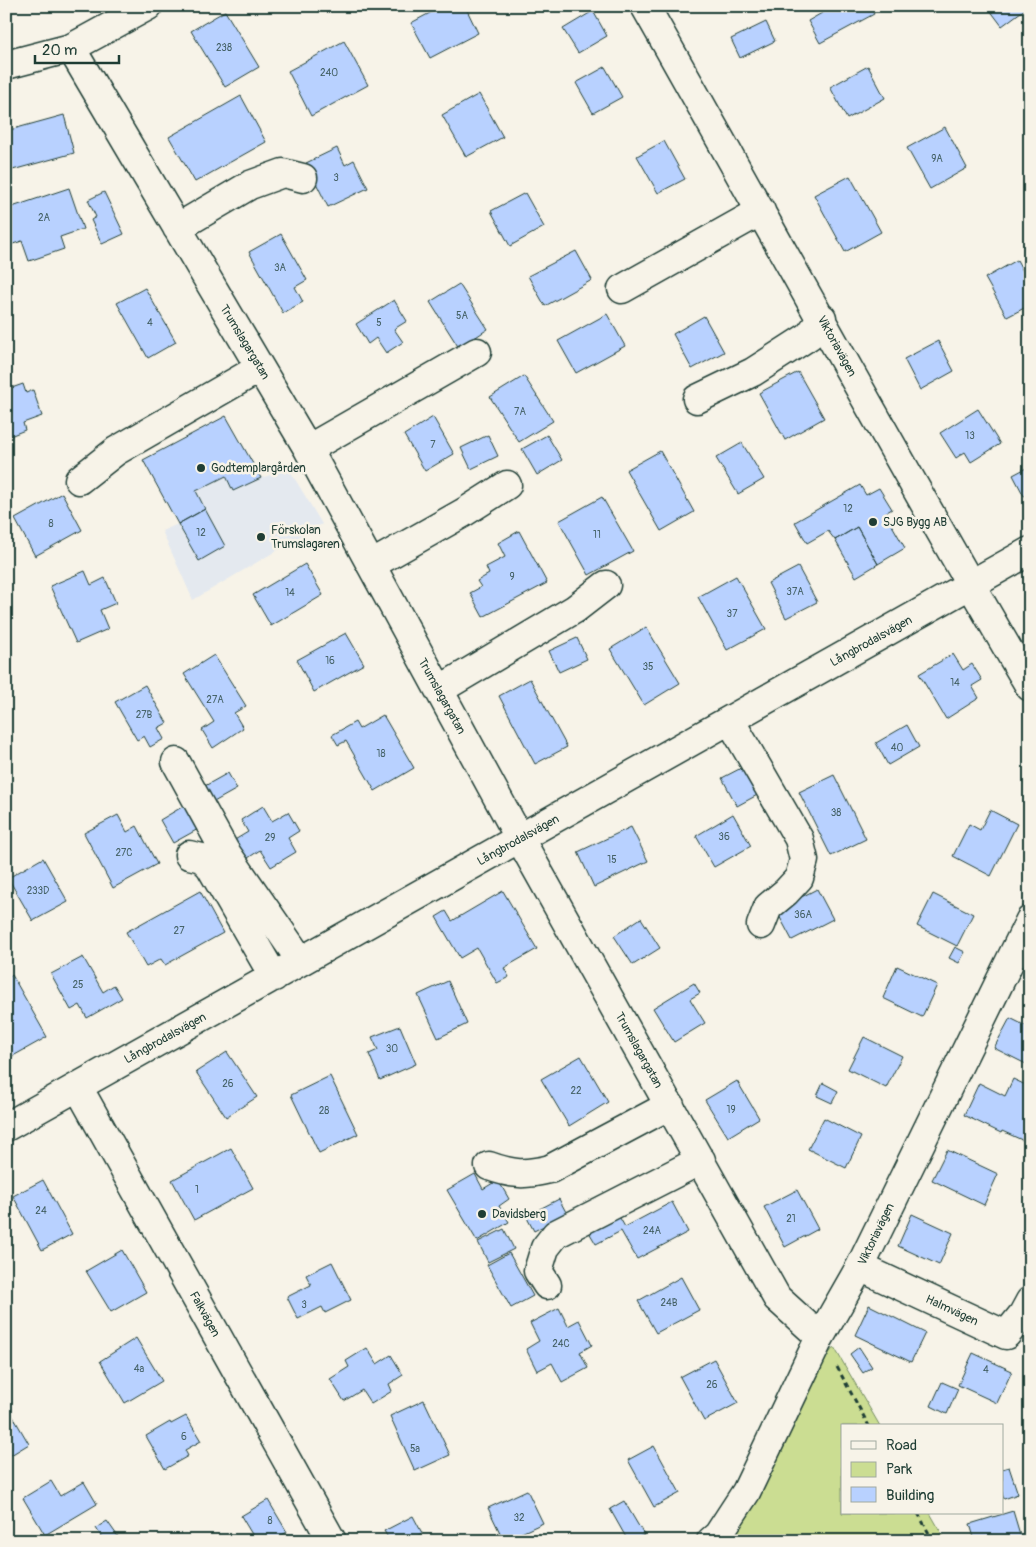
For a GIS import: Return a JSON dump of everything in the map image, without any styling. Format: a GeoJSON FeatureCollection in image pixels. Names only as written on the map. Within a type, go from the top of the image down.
{"type":"FeatureCollection","features":[{"type":"Feature","properties":{"kind":"street"},"geometry":{"type":"LineString","coordinates":[[6,64],[70,48],[148,6]]}},
{"type":"Feature","properties":{"kind":"street","name":"Viktoriavägen"},"geometry":{"type":"LineString","coordinates":[[645,6],[822,318],[970,585],[1030,687]]}},
{"type":"Feature","properties":{"kind":"street","name":"Trumslagargatan"},"geometry":{"type":"LineString","coordinates":[[70,48],[308,449],[520,839],[777,1298],[820,1337]]}},
{"type":"Feature","properties":{"kind":"street"},"geometry":{"type":"LineString","coordinates":[[177,228],[250,185],[283,172],[304,178]]}},
{"type":"Feature","properties":{"kind":"street"},"geometry":{"type":"LineString","coordinates":[[622,289],[761,211]]}},
{"type":"Feature","properties":{"kind":"street"},"geometry":{"type":"LineString","coordinates":[[697,399],[753,372],[809,336],[822,318]]}},
{"type":"Feature","properties":{"kind":"street"},"geometry":{"type":"LineString","coordinates":[[308,449],[477,352]]}},
{"type":"Feature","properties":{"kind":"street"},"geometry":{"type":"LineString","coordinates":[[79,480],[116,450],[260,368]]}},
{"type":"Feature","properties":{"kind":"street"},"geometry":{"type":"LineString","coordinates":[[371,565],[507,486]]}},
{"type":"Feature","properties":{"kind":"street","name":"Långbrodalsvägen"},"geometry":{"type":"LineString","coordinates":[[6,1127],[1030,551]]}},
{"type":"Feature","properties":{"kind":"street"},"geometry":{"type":"LineString","coordinates":[[439,690],[574,609],[606,585]]}},
{"type":"Feature","properties":{"kind":"street"},"geometry":{"type":"LineString","coordinates":[[730,720],[799,839],[804,860],[799,878],[768,907],[761,925]]}},
{"type":"Feature","properties":{"kind":"street"},"geometry":{"type":"LineString","coordinates":[[176,762],[226,851],[301,962]]}},
{"type":"Feature","properties":{"kind":"street"},"geometry":{"type":"LineString","coordinates":[[189,855],[202,858],[210,866],[274,977]]}},
{"type":"Feature","properties":{"kind":"street","name":"Viktoriavägen"},"geometry":{"type":"LineString","coordinates":[[712,1541],[718,1535],[746,1492],[820,1337],[860,1267],[1030,920]]}},
{"type":"Feature","properties":{"kind":"street","name":"Falkvägen"},"geometry":{"type":"LineString","coordinates":[[78,1087],[332,1541]]}},
{"type":"Feature","properties":{"kind":"street"},"geometry":{"type":"LineString","coordinates":[[489,1166],[510,1173],[532,1173],[550,1169],[670,1105]]}},
{"type":"Feature","properties":{"kind":"street"},"geometry":{"type":"LineString","coordinates":[[547,1285],[538,1272],[545,1248],[556,1234],[701,1160]]}},
{"type":"Feature","properties":{"kind":"street","name":"Halmvägen"},"geometry":{"type":"LineString","coordinates":[[860,1267],[1006,1335],[1023,1314],[1030,1301]]}},
{"type":"Feature","properties":{"kind":"path"},"geometry":{"type":"LineString","coordinates":[[820,1337],[868,1424]]}},
{"type":"Feature","properties":{"kind":"path"},"geometry":{"type":"LineString","coordinates":[[919,1514],[933,1541]]}},
{"type":"Feature","properties":{"kind":"shaded area","name":"Förskolan Trumslagaren"},"geometry":{"type":"Polygon","coordinates":[[[289,469],[322,524],[193,600],[162,531],[178,524],[199,561],[223,543],[196,491],[226,476],[233,491],[261,478],[289,469]]]}},
{"type":"Feature","properties":{"kind":"green space"},"geometry":{"type":"Polygon","coordinates":[[[834,1347],[879,1424],[841,1424],[841,1514],[931,1514],[946,1541],[724,1541],[811,1376],[834,1347]]]}},
{"type":"Feature","properties":{"kind":"building"},"geometry":{"type":"Polygon","coordinates":[[[443,6],[465,6],[478,33],[430,58],[411,23],[443,6]]]}},
{"type":"Feature","properties":{"kind":"building"},"geometry":{"type":"Polygon","coordinates":[[[834,6],[870,6],[874,14],[820,43],[808,21],[834,6]]]}},
{"type":"Feature","properties":{"kind":"building"},"geometry":{"type":"Polygon","coordinates":[[[987,6],[1029,6],[1002,26],[987,6]]]}},
{"type":"Feature","properties":{"kind":"building"},"geometry":{"type":"Polygon","coordinates":[[[225,11],[259,67],[225,87],[191,31],[225,11]]]}},
{"type":"Feature","properties":{"kind":"building"},"geometry":{"type":"Polygon","coordinates":[[[593,11],[607,36],[578,53],[563,29],[593,11]]]}},
{"type":"Feature","properties":{"kind":"building"},"geometry":{"type":"Polygon","coordinates":[[[766,22],[775,41],[740,58],[731,39],[766,22]]]}},
{"type":"Feature","properties":{"kind":"building"},"geometry":{"type":"Polygon","coordinates":[[[344,41],[368,85],[311,116],[288,71],[344,41]]]}},
{"type":"Feature","properties":{"kind":"building"},"geometry":{"type":"Polygon","coordinates":[[[868,66],[885,98],[847,119],[830,87],[868,66]]]}},
{"type":"Feature","properties":{"kind":"building"},"geometry":{"type":"Polygon","coordinates":[[[605,67],[622,97],[593,113],[576,83],[605,67]]]}},
{"type":"Feature","properties":{"kind":"building"},"geometry":{"type":"Polygon","coordinates":[[[479,94],[503,137],[466,157],[442,115],[479,94]]]}},
{"type":"Feature","properties":{"kind":"building"},"geometry":{"type":"Polygon","coordinates":[[[241,96],[266,142],[195,182],[169,137],[241,96]]]}},
{"type":"Feature","properties":{"kind":"building"},"geometry":{"type":"Polygon","coordinates":[[[64,115],[74,153],[9,171],[12,181],[6,183],[6,131],[64,115]]]}},
{"type":"Feature","properties":{"kind":"building"},"geometry":{"type":"Polygon","coordinates":[[[945,127],[967,168],[930,189],[907,148],[945,127]]]}},
{"type":"Feature","properties":{"kind":"building"},"geometry":{"type":"Polygon","coordinates":[[[664,141],[685,179],[658,193],[637,156],[664,141]]]}},
{"type":"Feature","properties":{"kind":"building"},"geometry":{"type":"Polygon","coordinates":[[[337,148],[345,165],[354,160],[368,188],[328,207],[306,163],[337,148]]]}},
{"type":"Feature","properties":{"kind":"building"},"geometry":{"type":"Polygon","coordinates":[[[850,176],[881,232],[845,252],[814,195],[850,176]]]}},
{"type":"Feature","properties":{"kind":"building"},"geometry":{"type":"Polygon","coordinates":[[[69,188],[83,229],[60,237],[64,249],[29,261],[22,241],[10,245],[6,233],[6,209],[69,188]]]}},
{"type":"Feature","properties":{"kind":"building"},"geometry":{"type":"Polygon","coordinates":[[[104,192],[124,234],[102,244],[91,220],[96,217],[88,200],[104,192]]]}},
{"type":"Feature","properties":{"kind":"building"},"geometry":{"type":"Polygon","coordinates":[[[525,193],[544,227],[510,246],[491,211],[525,193]]]}},
{"type":"Feature","properties":{"kind":"building"},"geometry":{"type":"Polygon","coordinates":[[[281,234],[307,280],[295,287],[303,302],[283,313],[249,252],[281,234]]]}},
{"type":"Feature","properties":{"kind":"building"},"geometry":{"type":"Polygon","coordinates":[[[576,251],[592,280],[545,306],[528,276],[576,251]]]}},
{"type":"Feature","properties":{"kind":"building"},"geometry":{"type":"Polygon","coordinates":[[[1017,260],[1030,284],[1030,305],[1007,317],[985,278],[1017,260]]]}},
{"type":"Feature","properties":{"kind":"building"},"geometry":{"type":"Polygon","coordinates":[[[459,284],[488,329],[459,348],[430,302],[459,284]]]}},
{"type":"Feature","properties":{"kind":"building"},"geometry":{"type":"Polygon","coordinates":[[[145,288],[176,342],[148,358],[117,303],[145,288]]]}},
{"type":"Feature","properties":{"kind":"building"},"geometry":{"type":"Polygon","coordinates":[[[394,300],[407,321],[394,329],[403,342],[386,353],[376,338],[368,344],[356,324],[394,300]]]}},
{"type":"Feature","properties":{"kind":"building"},"geometry":{"type":"Polygon","coordinates":[[[607,314],[625,346],[576,373],[558,341],[607,314]]]}},
{"type":"Feature","properties":{"kind":"building"},"geometry":{"type":"Polygon","coordinates":[[[704,316],[724,352],[692,369],[673,334],[704,316]]]}},
{"type":"Feature","properties":{"kind":"building"},"geometry":{"type":"Polygon","coordinates":[[[938,341],[954,371],[920,390],[904,359],[938,341]]]}},
{"type":"Feature","properties":{"kind":"building"},"geometry":{"type":"Polygon","coordinates":[[[798,372],[824,418],[785,440],[759,393],[798,372]]]}},
{"type":"Feature","properties":{"kind":"building"},"geometry":{"type":"Polygon","coordinates":[[[524,376],[553,421],[519,442],[490,397],[524,376]]]}},
{"type":"Feature","properties":{"kind":"building"},"geometry":{"type":"Polygon","coordinates":[[[23,384],[26,393],[33,390],[42,416],[23,423],[25,430],[10,436],[6,425],[6,399],[8,398],[6,390],[23,384]]]}},
{"type":"Feature","properties":{"kind":"building"},"geometry":{"type":"Polygon","coordinates":[[[978,409],[1000,444],[971,462],[965,452],[956,458],[940,433],[978,409]]]}},
{"type":"Feature","properties":{"kind":"building","name":"Godtemplargården"},"geometry":{"type":"Polygon","coordinates":[[[226,416],[261,478],[233,491],[226,476],[196,491],[205,509],[178,524],[143,460],[226,416]]]}},
{"type":"Feature","properties":{"kind":"building"},"geometry":{"type":"Polygon","coordinates":[[[433,417],[454,454],[425,471],[404,435],[433,417]]]}},
{"type":"Feature","properties":{"kind":"building"},"geometry":{"type":"Polygon","coordinates":[[[488,435],[498,456],[471,469],[461,448],[488,435]]]}},
{"type":"Feature","properties":{"kind":"building"},"geometry":{"type":"Polygon","coordinates":[[[547,435],[562,460],[537,475],[522,449],[547,435]]]}},
{"type":"Feature","properties":{"kind":"building"},"geometry":{"type":"Polygon","coordinates":[[[742,443],[764,479],[738,494],[716,458],[742,443]]]}},
{"type":"Feature","properties":{"kind":"building"},"geometry":{"type":"Polygon","coordinates":[[[660,451],[694,512],[661,531],[626,470],[660,451]]]}},
{"type":"Feature","properties":{"kind":"building"},"geometry":{"type":"Polygon","coordinates":[[[1030,466],[1030,493],[1024,496],[1013,475],[1030,466]]]}},
{"type":"Feature","properties":{"kind":"building"},"geometry":{"type":"Polygon","coordinates":[[[860,485],[866,495],[879,488],[892,509],[885,513],[905,548],[878,564],[857,527],[835,540],[828,531],[807,543],[795,522],[860,485]]]}},
{"type":"Feature","properties":{"kind":"building"},"geometry":{"type":"Polygon","coordinates":[[[62,493],[82,530],[35,556],[15,519],[62,493]]]}},
{"type":"Feature","properties":{"kind":"building"},"geometry":{"type":"Polygon","coordinates":[[[602,497],[633,551],[589,575],[559,521],[602,497]]]}},
{"type":"Feature","properties":{"kind":"building"},"geometry":{"type":"Polygon","coordinates":[[[205,509],[225,546],[199,561],[178,524],[205,509]]]}},
{"type":"Feature","properties":{"kind":"building"},"geometry":{"type":"Polygon","coordinates":[[[857,527],[878,564],[856,577],[835,540],[857,527]]]}},
{"type":"Feature","properties":{"kind":"building"},"geometry":{"type":"Polygon","coordinates":[[[519,531],[547,583],[483,617],[470,593],[481,587],[477,581],[489,574],[486,567],[505,557],[498,543],[519,531]]]}},
{"type":"Feature","properties":{"kind":"building"},"geometry":{"type":"Polygon","coordinates":[[[305,564],[323,595],[271,626],[253,595],[305,564]]]}},
{"type":"Feature","properties":{"kind":"building"},"geometry":{"type":"Polygon","coordinates":[[[798,567],[817,602],[786,618],[768,583],[798,567]]]}},
{"type":"Feature","properties":{"kind":"building"},"geometry":{"type":"Polygon","coordinates":[[[85,571],[91,585],[105,578],[116,603],[100,610],[108,629],[76,643],[50,586],[85,571]]]}},
{"type":"Feature","properties":{"kind":"building"},"geometry":{"type":"Polygon","coordinates":[[[736,576],[766,629],[727,650],[698,597],[736,576]]]}},
{"type":"Feature","properties":{"kind":"building"},"geometry":{"type":"Polygon","coordinates":[[[646,627],[680,683],[644,705],[610,649],[646,627]]]}},
{"type":"Feature","properties":{"kind":"building"},"geometry":{"type":"Polygon","coordinates":[[[346,633],[364,664],[314,692],[297,660],[346,633]]]}},
{"type":"Feature","properties":{"kind":"building"},"geometry":{"type":"Polygon","coordinates":[[[577,638],[587,659],[559,672],[549,651],[577,638]]]}},
{"type":"Feature","properties":{"kind":"building"},"geometry":{"type":"Polygon","coordinates":[[[953,654],[963,670],[972,664],[982,680],[972,686],[979,698],[946,719],[919,674],[953,654]]]}},
{"type":"Feature","properties":{"kind":"building"},"geometry":{"type":"Polygon","coordinates":[[[214,655],[246,706],[234,713],[243,728],[213,748],[202,730],[214,722],[184,674],[214,655]]]}},
{"type":"Feature","properties":{"kind":"building"},"geometry":{"type":"Polygon","coordinates":[[[530,679],[567,747],[535,764],[499,696],[530,679]]]}},
{"type":"Feature","properties":{"kind":"building"},"geometry":{"type":"Polygon","coordinates":[[[145,685],[167,723],[158,728],[164,739],[150,747],[144,736],[137,740],[115,702],[145,685]]]}},
{"type":"Feature","properties":{"kind":"building"},"geometry":{"type":"Polygon","coordinates":[[[383,715],[414,768],[375,791],[346,741],[338,745],[332,735],[355,722],[359,729],[383,715]]]}},
{"type":"Feature","properties":{"kind":"building"},"geometry":{"type":"Polygon","coordinates":[[[907,725],[919,747],[888,765],[876,743],[907,725]]]}},
{"type":"Feature","properties":{"kind":"building"},"geometry":{"type":"Polygon","coordinates":[[[747,765],[761,793],[737,806],[722,778],[747,765]]]}},
{"type":"Feature","properties":{"kind":"building"},"geometry":{"type":"Polygon","coordinates":[[[228,773],[237,789],[212,803],[203,787],[228,773]]]}},
{"type":"Feature","properties":{"kind":"building"},"geometry":{"type":"Polygon","coordinates":[[[834,775],[866,839],[831,856],[799,792],[834,775]]]}},
{"type":"Feature","properties":{"kind":"building"},"geometry":{"type":"Polygon","coordinates":[[[187,804],[200,828],[173,843],[160,820],[187,804]]]}},
{"type":"Feature","properties":{"kind":"building"},"geometry":{"type":"Polygon","coordinates":[[[263,806],[272,821],[288,812],[299,831],[288,838],[296,852],[271,867],[260,850],[245,860],[233,841],[248,832],[241,820],[263,806]]]}},
{"type":"Feature","properties":{"kind":"building"},"geometry":{"type":"Polygon","coordinates":[[[990,810],[1017,824],[991,876],[953,856],[969,824],[980,830],[990,810]]]}},
{"type":"Feature","properties":{"kind":"building"},"geometry":{"type":"Polygon","coordinates":[[[733,814],[751,846],[714,867],[696,836],[733,814]]]}},
{"type":"Feature","properties":{"kind":"building"},"geometry":{"type":"Polygon","coordinates":[[[118,815],[127,832],[137,826],[157,864],[113,888],[84,833],[118,815]]]}},
{"type":"Feature","properties":{"kind":"building"},"geometry":{"type":"Polygon","coordinates":[[[631,827],[648,861],[594,887],[578,852],[631,827]]]}},
{"type":"Feature","properties":{"kind":"building"},"geometry":{"type":"Polygon","coordinates":[[[43,858],[68,902],[33,921],[8,878],[43,858]]]}},
{"type":"Feature","properties":{"kind":"building"},"geometry":{"type":"Polygon","coordinates":[[[817,889],[833,919],[792,940],[776,910],[817,889]]]}},
{"type":"Feature","properties":{"kind":"building"},"geometry":{"type":"Polygon","coordinates":[[[200,891],[223,933],[165,965],[161,959],[146,967],[126,932],[200,891]]]}},
{"type":"Feature","properties":{"kind":"building"},"geometry":{"type":"Polygon","coordinates":[[[503,891],[537,949],[504,968],[509,977],[497,983],[477,948],[460,958],[436,917],[446,911],[452,921],[503,891]]]}},
{"type":"Feature","properties":{"kind":"building"},"geometry":{"type":"Polygon","coordinates":[[[933,894],[973,914],[957,946],[917,926],[933,894]]]}},
{"type":"Feature","properties":{"kind":"building"},"geometry":{"type":"Polygon","coordinates":[[[641,918],[660,948],[633,965],[614,936],[641,918]]]}},
{"type":"Feature","properties":{"kind":"building"},"geometry":{"type":"Polygon","coordinates":[[[955,947],[965,952],[959,963],[949,958],[955,947]]]}},
{"type":"Feature","properties":{"kind":"building"},"geometry":{"type":"Polygon","coordinates":[[[83,957],[103,992],[114,985],[122,998],[87,1018],[80,1005],[71,1010],[51,974],[83,957]]]}},
{"type":"Feature","properties":{"kind":"building"},"geometry":{"type":"Polygon","coordinates":[[[897,966],[937,985],[922,1017],[883,998],[897,966]]]}},
{"type":"Feature","properties":{"kind":"building"},"geometry":{"type":"Polygon","coordinates":[[[12,975],[47,1037],[13,1056],[6,1044],[6,978],[12,975]]]}},
{"type":"Feature","properties":{"kind":"building"},"geometry":{"type":"Polygon","coordinates":[[[448,981],[467,1024],[438,1038],[418,995],[448,981]]]}},
{"type":"Feature","properties":{"kind":"building"},"geometry":{"type":"Polygon","coordinates":[[[694,983],[700,993],[690,999],[705,1023],[674,1042],[653,1008],[694,983]]]}},
{"type":"Feature","properties":{"kind":"building"},"geometry":{"type":"Polygon","coordinates":[[[1010,1018],[1030,1028],[1030,1066],[994,1048],[1010,1018]]]}},
{"type":"Feature","properties":{"kind":"building"},"geometry":{"type":"Polygon","coordinates":[[[400,1026],[416,1064],[380,1080],[369,1054],[378,1050],[372,1037],[400,1026]]]}},
{"type":"Feature","properties":{"kind":"building"},"geometry":{"type":"Polygon","coordinates":[[[864,1037],[902,1056],[886,1088],[848,1069],[864,1037]]]}},
{"type":"Feature","properties":{"kind":"building"},"geometry":{"type":"Polygon","coordinates":[[[227,1052],[257,1097],[226,1117],[196,1072],[227,1052]]]}},
{"type":"Feature","properties":{"kind":"building"},"geometry":{"type":"Polygon","coordinates":[[[581,1056],[608,1102],[569,1126],[541,1079],[581,1056]]]}},
{"type":"Feature","properties":{"kind":"building"},"geometry":{"type":"Polygon","coordinates":[[[330,1076],[358,1134],[319,1153],[291,1095],[330,1076]]]}},
{"type":"Feature","properties":{"kind":"building"},"geometry":{"type":"Polygon","coordinates":[[[1013,1079],[1030,1087],[1030,1125],[1022,1140],[1002,1131],[1001,1133],[964,1115],[979,1083],[1005,1096],[1013,1079]]]}},
{"type":"Feature","properties":{"kind":"building"},"geometry":{"type":"Polygon","coordinates":[[[737,1081],[759,1118],[728,1137],[705,1100],[737,1081]]]}},
{"type":"Feature","properties":{"kind":"building"},"geometry":{"type":"Polygon","coordinates":[[[823,1083],[838,1091],[832,1103],[817,1096],[823,1083]]]}},
{"type":"Feature","properties":{"kind":"building"},"geometry":{"type":"Polygon","coordinates":[[[824,1118],[861,1137],[846,1168],[808,1149],[824,1118]]]}},
{"type":"Feature","properties":{"kind":"building"},"geometry":{"type":"Polygon","coordinates":[[[231,1148],[253,1188],[194,1220],[172,1180],[231,1148]]]}},
{"type":"Feature","properties":{"kind":"building"},"geometry":{"type":"Polygon","coordinates":[[[947,1150],[998,1174],[984,1205],[932,1180],[947,1150]]]}},
{"type":"Feature","properties":{"kind":"building","name":"Davidsberg"},"geometry":{"type":"Polygon","coordinates":[[[475,1174],[483,1189],[498,1180],[509,1199],[499,1206],[509,1222],[477,1241],[447,1190],[475,1174]]]}},
{"type":"Feature","properties":{"kind":"building"},"geometry":{"type":"Polygon","coordinates":[[[43,1180],[72,1234],[42,1250],[13,1196],[43,1180]]]}},
{"type":"Feature","properties":{"kind":"building"},"geometry":{"type":"Polygon","coordinates":[[[797,1190],[818,1229],[785,1247],[764,1207],[797,1190]]]}},
{"type":"Feature","properties":{"kind":"building"},"geometry":{"type":"Polygon","coordinates":[[[559,1199],[567,1214],[534,1231],[526,1216],[559,1199]]]}},
{"type":"Feature","properties":{"kind":"building"},"geometry":{"type":"Polygon","coordinates":[[[672,1202],[688,1232],[637,1259],[621,1231],[596,1244],[586,1227],[616,1211],[625,1227],[672,1202]]]}},
{"type":"Feature","properties":{"kind":"building"},"geometry":{"type":"Polygon","coordinates":[[[912,1214],[953,1233],[939,1265],[898,1246],[912,1214]]]}},
{"type":"Feature","properties":{"kind":"building"},"geometry":{"type":"Polygon","coordinates":[[[504,1229],[514,1249],[488,1262],[478,1242],[504,1229]]]}},
{"type":"Feature","properties":{"kind":"building"},"geometry":{"type":"Polygon","coordinates":[[[122,1250],[146,1292],[111,1312],[86,1271],[122,1250]]]}},
{"type":"Feature","properties":{"kind":"building"},"geometry":{"type":"Polygon","coordinates":[[[509,1253],[533,1296],[511,1308],[487,1265],[509,1253]]]}},
{"type":"Feature","properties":{"kind":"building"},"geometry":{"type":"Polygon","coordinates":[[[332,1262],[351,1300],[325,1313],[322,1307],[298,1319],[287,1297],[311,1285],[306,1275],[332,1262]]]}},
{"type":"Feature","properties":{"kind":"building"},"geometry":{"type":"Polygon","coordinates":[[[681,1277],[699,1310],[656,1333],[638,1301],[681,1277]]]}},
{"type":"Feature","properties":{"kind":"building"},"geometry":{"type":"Polygon","coordinates":[[[869,1305],[925,1333],[911,1362],[855,1335],[869,1305]]]}},
{"type":"Feature","properties":{"kind":"building"},"geometry":{"type":"Polygon","coordinates":[[[559,1308],[568,1326],[579,1320],[592,1345],[580,1352],[588,1368],[562,1382],[552,1363],[537,1371],[526,1349],[539,1341],[530,1323],[559,1308]]]}},
{"type":"Feature","properties":{"kind":"building"},"geometry":{"type":"Polygon","coordinates":[[[136,1338],[162,1381],[125,1403],[100,1361],[136,1338]]]}},
{"type":"Feature","properties":{"kind":"building"},"geometry":{"type":"Polygon","coordinates":[[[859,1347],[872,1367],[863,1373],[850,1354],[859,1347]]]}},
{"type":"Feature","properties":{"kind":"building"},"geometry":{"type":"Polygon","coordinates":[[[367,1348],[377,1364],[391,1355],[403,1375],[389,1384],[392,1391],[371,1404],[362,1390],[344,1401],[330,1379],[349,1367],[346,1361],[367,1348]]]}},
{"type":"Feature","properties":{"kind":"building"},"geometry":{"type":"Polygon","coordinates":[[[973,1353],[1012,1371],[997,1403],[958,1385],[973,1353]]]}},
{"type":"Feature","properties":{"kind":"building"},"geometry":{"type":"Polygon","coordinates":[[[714,1359],[738,1403],[704,1421],[680,1377],[714,1359]]]}},
{"type":"Feature","properties":{"kind":"building"},"geometry":{"type":"Polygon","coordinates":[[[942,1382],[958,1389],[947,1414],[931,1406],[942,1382]]]}},
{"type":"Feature","properties":{"kind":"building"},"geometry":{"type":"Polygon","coordinates":[[[424,1400],[450,1455],[415,1471],[390,1416],[424,1400]]]}},
{"type":"Feature","properties":{"kind":"building"},"geometry":{"type":"Polygon","coordinates":[[[8,1408],[29,1444],[6,1458],[6,1409],[8,1408]]]}},
{"type":"Feature","properties":{"kind":"building"},"geometry":{"type":"Polygon","coordinates":[[[186,1416],[201,1441],[185,1450],[188,1456],[165,1469],[146,1436],[170,1422],[171,1424],[186,1416]]]}},
{"type":"Feature","properties":{"kind":"building"},"geometry":{"type":"Polygon","coordinates":[[[654,1446],[680,1493],[654,1507],[628,1460],[654,1446]]]}},
{"type":"Feature","properties":{"kind":"building"},"geometry":{"type":"Polygon","coordinates":[[[1009,1467],[1018,1494],[1004,1499],[1004,1468],[1009,1467]]]}},
{"type":"Feature","properties":{"kind":"building"},"geometry":{"type":"Polygon","coordinates":[[[51,1481],[60,1496],[84,1482],[97,1504],[45,1535],[23,1498],[51,1481]]]}},
{"type":"Feature","properties":{"kind":"building"},"geometry":{"type":"Polygon","coordinates":[[[527,1490],[543,1523],[504,1541],[488,1508],[527,1490]]]}},
{"type":"Feature","properties":{"kind":"building"},"geometry":{"type":"Polygon","coordinates":[[[268,1500],[287,1532],[272,1541],[256,1541],[241,1516],[268,1500]]]}},
{"type":"Feature","properties":{"kind":"building"},"geometry":{"type":"Polygon","coordinates":[[[624,1501],[644,1535],[633,1541],[628,1541],[610,1509],[624,1501]]]}},
{"type":"Feature","properties":{"kind":"building"},"geometry":{"type":"Polygon","coordinates":[[[1013,1511],[1022,1541],[975,1541],[970,1524],[1013,1511]]]}},
{"type":"Feature","properties":{"kind":"building"},"geometry":{"type":"Polygon","coordinates":[[[413,1516],[422,1533],[408,1541],[390,1541],[384,1531],[413,1516]]]}},
{"type":"Feature","properties":{"kind":"building"},"geometry":{"type":"Polygon","coordinates":[[[107,1521],[119,1538],[116,1541],[104,1541],[96,1528],[107,1521]]]}},
{"type":"Feature","properties":{"kind":"place","name":"Godtemplargården"},"geometry":{"type":"Point","coordinates":[201,468]}},
{"type":"Feature","properties":{"kind":"place","name":"SJG Bygg AB"},"geometry":{"type":"Point","coordinates":[873,522]}},
{"type":"Feature","properties":{"kind":"place","name":"Förskolan Trumslagaren"},"geometry":{"type":"Point","coordinates":[261,537]}},
{"type":"Feature","properties":{"kind":"place","name":"Davidsberg"},"geometry":{"type":"Point","coordinates":[482,1214]}}]}
